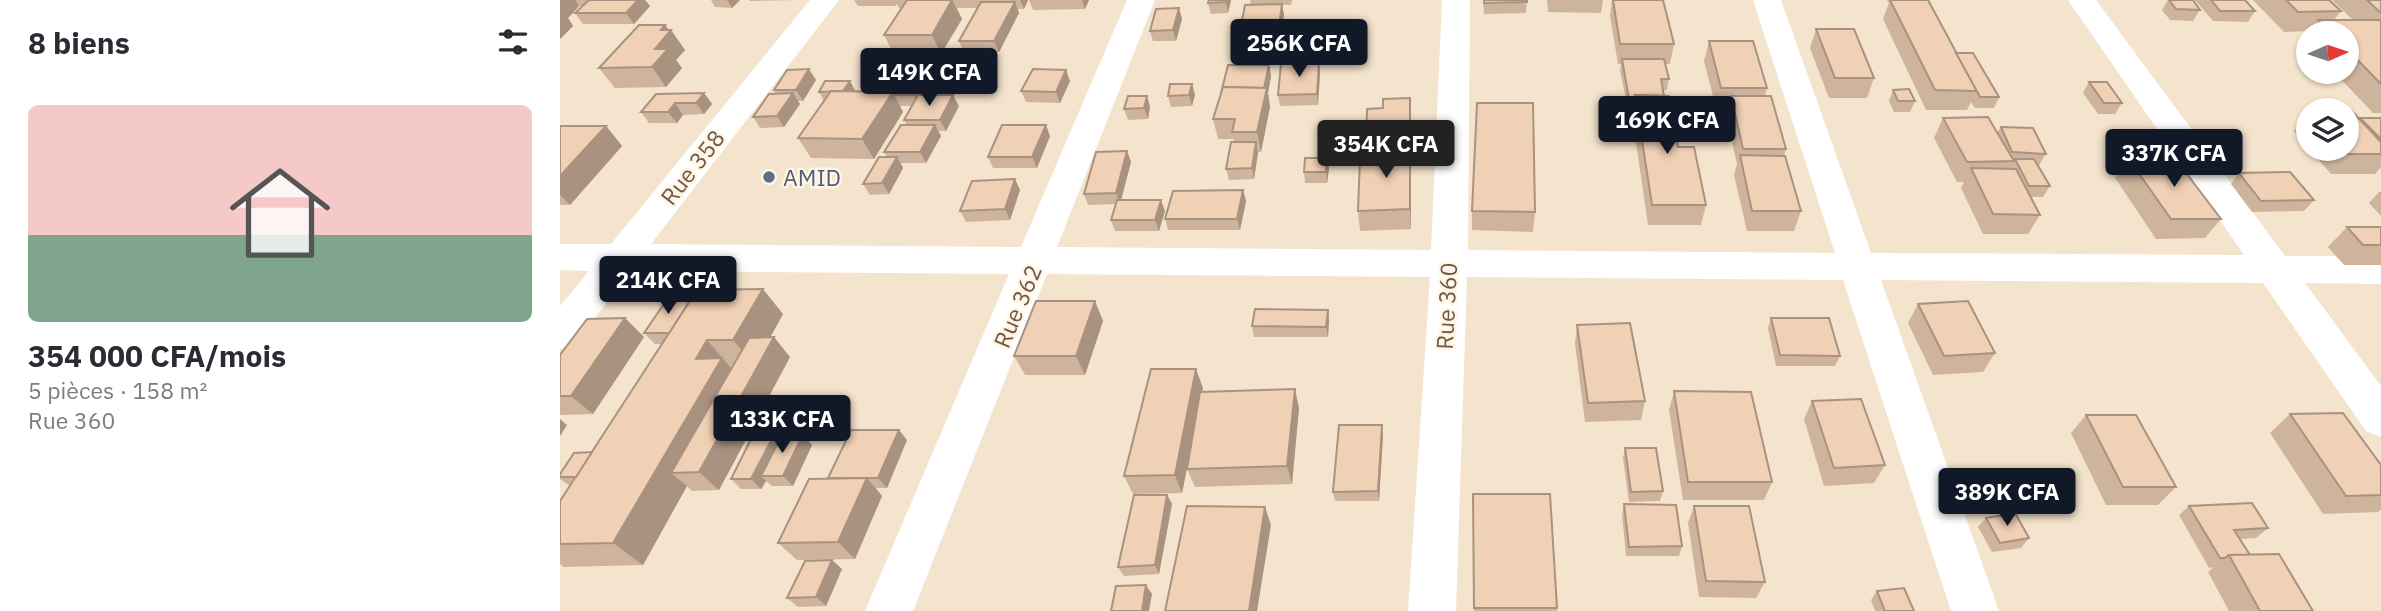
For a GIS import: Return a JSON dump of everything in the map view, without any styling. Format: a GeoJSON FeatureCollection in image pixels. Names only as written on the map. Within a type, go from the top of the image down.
{"type":"FeatureCollection","features":[{"type":"Feature","properties":{"kind":"street","name":"Rue 358"},"geometry":{"type":"LineString","coordinates":[[560,334],[825,0]]}},
{"type":"Feature","properties":{"kind":"street","name":"Rue 362"},"geometry":{"type":"LineString","coordinates":[[889,611],[1036,261],[1141,0]]}},
{"type":"Feature","properties":{"kind":"street","name":"Rue 360"},"geometry":{"type":"LineString","coordinates":[[1432,611],[1448,264],[1456,0]]}},
{"type":"Feature","properties":{"kind":"street"},"geometry":{"type":"LineString","coordinates":[[1767,0],[1975,611]]}},
{"type":"Feature","properties":{"kind":"street"},"geometry":{"type":"LineString","coordinates":[[2082,0],[2381,419]]}},
{"type":"Feature","properties":{"kind":"street"},"geometry":{"type":"LineString","coordinates":[[560,257],[2381,270]]}},
{"type":"Feature","properties":{"kind":"shaded area"},"geometry":{"type":"Polygon","coordinates":[[[560,0],[2381,0],[2381,611],[560,611],[560,0]]]}},
{"type":"Feature","properties":{"kind":"building"},"geometry":{"type":"Polygon","coordinates":[[[589,0],[638,0],[626,13],[575,13],[589,0]]]}},
{"type":"Feature","properties":{"kind":"building"},"geometry":{"type":"Polygon","coordinates":[[[907,0],[952,0],[932,35],[884,35],[907,0]]]}},
{"type":"Feature","properties":{"kind":"building"},"geometry":{"type":"Polygon","coordinates":[[[1209,0],[1226,0],[1226,2],[1208,3],[1209,0]]]}},
{"type":"Feature","properties":{"kind":"building"},"geometry":{"type":"Polygon","coordinates":[[[1484,0],[1527,0],[1527,2],[1484,3],[1484,0]]]}},
{"type":"Feature","properties":{"kind":"building"},"geometry":{"type":"Polygon","coordinates":[[[1613,0],[1663,0],[1674,44],[1620,44],[1613,0]]]}},
{"type":"Feature","properties":{"kind":"building"},"geometry":{"type":"Polygon","coordinates":[[[1890,0],[1928,0],[1977,91],[1935,90],[1890,0]]]}},
{"type":"Feature","properties":{"kind":"building"},"geometry":{"type":"Polygon","coordinates":[[[2169,0],[2193,0],[2200,10],[2176,9],[2169,0]]]}},
{"type":"Feature","properties":{"kind":"building"},"geometry":{"type":"Polygon","coordinates":[[[2211,0],[2245,0],[2255,11],[2220,11],[2211,0]]]}},
{"type":"Feature","properties":{"kind":"building"},"geometry":{"type":"Polygon","coordinates":[[[2286,0],[2329,0],[2341,11],[2298,12],[2286,0]]]}},
{"type":"Feature","properties":{"kind":"building"},"geometry":{"type":"Polygon","coordinates":[[[2367,0],[2381,0],[2381,13],[2367,0]]]}},
{"type":"Feature","properties":{"kind":"building"},"geometry":{"type":"Polygon","coordinates":[[[981,2],[1015,2],[994,41],[959,41],[981,2]]]}},
{"type":"Feature","properties":{"kind":"building"},"geometry":{"type":"Polygon","coordinates":[[[1282,4],[1278,35],[1239,36],[1245,5],[1282,4]]]}},
{"type":"Feature","properties":{"kind":"building"},"geometry":{"type":"Polygon","coordinates":[[[1179,8],[1173,30],[1150,31],[1156,9],[1179,8]]]}},
{"type":"Feature","properties":{"kind":"building"},"geometry":{"type":"Polygon","coordinates":[[[2381,20],[2381,84],[2359,61],[2359,21],[2319,21],[2381,20]]]}},
{"type":"Feature","properties":{"kind":"building"},"geometry":{"type":"Polygon","coordinates":[[[639,25],[665,25],[661,30],[671,30],[655,49],[668,49],[652,67],[599,68],[639,25]]]}},
{"type":"Feature","properties":{"kind":"building"},"geometry":{"type":"Polygon","coordinates":[[[1816,29],[1854,29],[1874,78],[1835,78],[1816,29]]]}},
{"type":"Feature","properties":{"kind":"building"},"geometry":{"type":"Polygon","coordinates":[[[1709,41],[1753,41],[1767,88],[1721,88],[1709,41]]]}},
{"type":"Feature","properties":{"kind":"building"},"geometry":{"type":"Polygon","coordinates":[[[1956,53],[1973,53],[1999,97],[1980,97],[1956,53]]]}},
{"type":"Feature","properties":{"kind":"building"},"geometry":{"type":"Polygon","coordinates":[[[1622,59],[1664,59],[1669,79],[1661,79],[1664,96],[1635,95],[1629,99],[1622,59]]]}},
{"type":"Feature","properties":{"kind":"building"},"geometry":{"type":"Polygon","coordinates":[[[1319,63],[1317,94],[1278,95],[1281,64],[1319,63]]]}},
{"type":"Feature","properties":{"kind":"building"},"geometry":{"type":"Polygon","coordinates":[[[1228,65],[1269,65],[1264,88],[1223,87],[1221,93],[1228,65]]]}},
{"type":"Feature","properties":{"kind":"building"},"geometry":{"type":"Polygon","coordinates":[[[809,69],[796,90],[774,90],[787,70],[809,69]]]}},
{"type":"Feature","properties":{"kind":"building"},"geometry":{"type":"Polygon","coordinates":[[[1033,69],[1066,70],[1056,92],[1021,91],[1033,69]]]}},
{"type":"Feature","properties":{"kind":"building"},"geometry":{"type":"Polygon","coordinates":[[[923,79],[914,95],[894,95],[893,92],[901,80],[923,79]]]}},
{"type":"Feature","properties":{"kind":"building"},"geometry":{"type":"Polygon","coordinates":[[[825,81],[850,81],[843,91],[819,92],[825,81]]]}},
{"type":"Feature","properties":{"kind":"building"},"geometry":{"type":"Polygon","coordinates":[[[2089,82],[2107,82],[2122,103],[2104,103],[2089,82]]]}},
{"type":"Feature","properties":{"kind":"building"},"geometry":{"type":"Polygon","coordinates":[[[1170,84],[1192,84],[1189,95],[1168,96],[1170,84]]]}},
{"type":"Feature","properties":{"kind":"building"},"geometry":{"type":"Polygon","coordinates":[[[1223,87],[1267,88],[1257,132],[1232,132],[1235,119],[1213,119],[1223,87]]]}},
{"type":"Feature","properties":{"kind":"building"},"geometry":{"type":"Polygon","coordinates":[[[1909,89],[1915,101],[1898,101],[1893,90],[1909,89]]]}},
{"type":"Feature","properties":{"kind":"building"},"geometry":{"type":"Polygon","coordinates":[[[831,91],[893,92],[862,139],[798,138],[831,91]]]}},
{"type":"Feature","properties":{"kind":"building"},"geometry":{"type":"Polygon","coordinates":[[[704,93],[696,103],[675,103],[668,112],[641,112],[656,94],[704,93]]]}},
{"type":"Feature","properties":{"kind":"building"},"geometry":{"type":"Polygon","coordinates":[[[793,93],[777,116],[753,117],[769,94],[793,93]]]}},
{"type":"Feature","properties":{"kind":"building"},"geometry":{"type":"Polygon","coordinates":[[[918,95],[953,95],[940,120],[904,120],[918,95]]]}},
{"type":"Feature","properties":{"kind":"building"},"geometry":{"type":"Polygon","coordinates":[[[1635,95],[1669,96],[1678,147],[1694,147],[1706,205],[1652,205],[1635,95]]]}},
{"type":"Feature","properties":{"kind":"building"},"geometry":{"type":"Polygon","coordinates":[[[1128,96],[1147,96],[1144,108],[1124,109],[1128,96]]]}},
{"type":"Feature","properties":{"kind":"building"},"geometry":{"type":"Polygon","coordinates":[[[1731,96],[1771,96],[1786,149],[1743,149],[1731,96]]]}},
{"type":"Feature","properties":{"kind":"building"},"geometry":{"type":"Polygon","coordinates":[[[1410,98],[1410,141],[1366,142],[1367,109],[1383,108],[1383,99],[1410,98]]]}},
{"type":"Feature","properties":{"kind":"building"},"geometry":{"type":"Polygon","coordinates":[[[1477,103],[1533,103],[1535,212],[1472,211],[1477,103]]]}},
{"type":"Feature","properties":{"kind":"building"},"geometry":{"type":"Polygon","coordinates":[[[1988,117],[2014,161],[1967,162],[1943,118],[1988,117]]]}},
{"type":"Feature","properties":{"kind":"building"},"geometry":{"type":"Polygon","coordinates":[[[2360,118],[2381,118],[2381,139],[2360,118]]]}},
{"type":"Feature","properties":{"kind":"building"},"geometry":{"type":"Polygon","coordinates":[[[2359,119],[2381,142],[2381,154],[2359,154],[2359,119]]]}},
{"type":"Feature","properties":{"kind":"building"},"geometry":{"type":"Polygon","coordinates":[[[901,125],[935,125],[920,152],[884,152],[901,125]]]}},
{"type":"Feature","properties":{"kind":"building"},"geometry":{"type":"Polygon","coordinates":[[[1002,125],[1046,125],[1032,157],[988,157],[1002,125]]]}},
{"type":"Feature","properties":{"kind":"building"},"geometry":{"type":"Polygon","coordinates":[[[560,126],[606,126],[560,176],[560,126]]]}},
{"type":"Feature","properties":{"kind":"building"},"geometry":{"type":"Polygon","coordinates":[[[2001,127],[2033,128],[2046,154],[2012,152],[2001,127]]]}},
{"type":"Feature","properties":{"kind":"building"},"geometry":{"type":"Polygon","coordinates":[[[1231,142],[1256,142],[1252,168],[1226,169],[1231,142]]]}},
{"type":"Feature","properties":{"kind":"building"},"geometry":{"type":"Polygon","coordinates":[[[1410,143],[1410,209],[1358,211],[1360,158],[1381,157],[1382,144],[1410,143]]]}},
{"type":"Feature","properties":{"kind":"building"},"geometry":{"type":"Polygon","coordinates":[[[1127,151],[1116,193],[1084,194],[1096,152],[1127,151]]]}},
{"type":"Feature","properties":{"kind":"building"},"geometry":{"type":"Polygon","coordinates":[[[1740,155],[1785,156],[1801,211],[1752,211],[1740,155]]]}},
{"type":"Feature","properties":{"kind":"building"},"geometry":{"type":"Polygon","coordinates":[[[879,157],[897,157],[882,183],[863,184],[879,157]]]}},
{"type":"Feature","properties":{"kind":"building"},"geometry":{"type":"Polygon","coordinates":[[[2174,157],[2221,219],[2171,219],[2128,158],[2174,157]]]}},
{"type":"Feature","properties":{"kind":"building"},"geometry":{"type":"Polygon","coordinates":[[[1305,158],[1327,158],[1326,172],[1304,172],[1305,158]]]}},
{"type":"Feature","properties":{"kind":"building"},"geometry":{"type":"Polygon","coordinates":[[[2015,159],[2034,159],[2050,186],[2029,186],[2015,159]]]}},
{"type":"Feature","properties":{"kind":"building"},"geometry":{"type":"Polygon","coordinates":[[[1971,168],[2016,169],[2040,215],[1993,214],[1971,168]]]}},
{"type":"Feature","properties":{"kind":"building"},"geometry":{"type":"Polygon","coordinates":[[[2290,172],[2314,200],[2261,201],[2239,173],[2290,172]]]}},
{"type":"Feature","properties":{"kind":"building"},"geometry":{"type":"Polygon","coordinates":[[[1015,179],[1005,209],[960,211],[972,181],[1015,179]]]}},
{"type":"Feature","properties":{"kind":"building"},"geometry":{"type":"Polygon","coordinates":[[[1243,190],[1237,219],[1165,219],[1173,191],[1243,190]]]}},
{"type":"Feature","properties":{"kind":"building"},"geometry":{"type":"Polygon","coordinates":[[[1117,200],[1161,200],[1155,220],[1111,220],[1117,200]]]}},
{"type":"Feature","properties":{"kind":"building"},"geometry":{"type":"Polygon","coordinates":[[[2347,227],[2381,227],[2381,245],[2363,245],[2347,227]]]}},
{"type":"Feature","properties":{"kind":"building"},"geometry":{"type":"Polygon","coordinates":[[[763,289],[733,340],[707,340],[696,359],[722,358],[613,543],[560,544],[560,501],[697,290],[763,289]]]}},
{"type":"Feature","properties":{"kind":"building"},"geometry":{"type":"Polygon","coordinates":[[[668,298],[691,299],[669,333],[644,333],[668,298]]]}},
{"type":"Feature","properties":{"kind":"building"},"geometry":{"type":"Polygon","coordinates":[[[1036,301],[1095,301],[1076,356],[1014,356],[1036,301]]]}},
{"type":"Feature","properties":{"kind":"building"},"geometry":{"type":"Polygon","coordinates":[[[1968,301],[1995,353],[1944,356],[1918,304],[1968,301]]]}},
{"type":"Feature","properties":{"kind":"building"},"geometry":{"type":"Polygon","coordinates":[[[1255,309],[1328,310],[1326,327],[1252,326],[1255,309]]]}},
{"type":"Feature","properties":{"kind":"building"},"geometry":{"type":"Polygon","coordinates":[[[625,318],[571,396],[560,396],[560,355],[587,319],[625,318]]]}},
{"type":"Feature","properties":{"kind":"building"},"geometry":{"type":"Polygon","coordinates":[[[1771,318],[1829,318],[1840,356],[1780,355],[1771,318]]]}},
{"type":"Feature","properties":{"kind":"building"},"geometry":{"type":"Polygon","coordinates":[[[1630,323],[1645,401],[1588,403],[1577,325],[1630,323]]]}},
{"type":"Feature","properties":{"kind":"building"},"geometry":{"type":"Polygon","coordinates":[[[774,337],[699,472],[671,473],[749,338],[774,337]]]}},
{"type":"Feature","properties":{"kind":"building"},"geometry":{"type":"Polygon","coordinates":[[[1151,369],[1196,369],[1175,475],[1124,476],[1151,369]]]}},
{"type":"Feature","properties":{"kind":"building"},"geometry":{"type":"Polygon","coordinates":[[[1295,389],[1287,466],[1187,469],[1200,392],[1295,389]]]}},
{"type":"Feature","properties":{"kind":"building"},"geometry":{"type":"Polygon","coordinates":[[[1674,391],[1751,392],[1772,482],[1688,482],[1674,391]]]}},
{"type":"Feature","properties":{"kind":"building"},"geometry":{"type":"Polygon","coordinates":[[[1861,399],[1885,465],[1834,468],[1812,401],[1861,399]]]}},
{"type":"Feature","properties":{"kind":"building"},"geometry":{"type":"Polygon","coordinates":[[[2343,413],[2381,465],[2381,495],[2346,496],[2290,414],[2343,413]]]}},
{"type":"Feature","properties":{"kind":"building"},"geometry":{"type":"Polygon","coordinates":[[[2086,415],[2136,415],[2176,487],[2123,487],[2086,415]]]}},
{"type":"Feature","properties":{"kind":"building"},"geometry":{"type":"Polygon","coordinates":[[[1339,425],[1382,425],[1378,491],[1333,492],[1339,425]]]}},
{"type":"Feature","properties":{"kind":"building"},"geometry":{"type":"Polygon","coordinates":[[[851,430],[899,430],[878,478],[828,478],[851,430]]]}},
{"type":"Feature","properties":{"kind":"building"},"geometry":{"type":"Polygon","coordinates":[[[803,434],[783,476],[761,476],[782,435],[803,434]]]}},
{"type":"Feature","properties":{"kind":"building"},"geometry":{"type":"Polygon","coordinates":[[[753,435],[774,435],[751,479],[731,479],[753,435]]]}},
{"type":"Feature","properties":{"kind":"building"},"geometry":{"type":"Polygon","coordinates":[[[1625,448],[1656,448],[1663,491],[1631,492],[1625,448]]]}},
{"type":"Feature","properties":{"kind":"building"},"geometry":{"type":"Polygon","coordinates":[[[592,452],[576,477],[560,477],[574,453],[592,452]]]}},
{"type":"Feature","properties":{"kind":"building"},"geometry":{"type":"Polygon","coordinates":[[[867,478],[838,542],[778,543],[809,479],[867,478]]]}},
{"type":"Feature","properties":{"kind":"building"},"geometry":{"type":"Polygon","coordinates":[[[1473,494],[1550,494],[1557,608],[1474,608],[1473,494]]]}},
{"type":"Feature","properties":{"kind":"building"},"geometry":{"type":"Polygon","coordinates":[[[1134,495],[1167,495],[1155,565],[1118,567],[1134,495]]]}},
{"type":"Feature","properties":{"kind":"building"},"geometry":{"type":"Polygon","coordinates":[[[2252,503],[2268,528],[2234,530],[2250,555],[2220,558],[2189,506],[2252,503]]]}},
{"type":"Feature","properties":{"kind":"building"},"geometry":{"type":"Polygon","coordinates":[[[1624,504],[1676,505],[1682,546],[1629,547],[1624,504]]]}},
{"type":"Feature","properties":{"kind":"building"},"geometry":{"type":"Polygon","coordinates":[[[1187,506],[1265,507],[1249,611],[1165,611],[1187,506]]]}},
{"type":"Feature","properties":{"kind":"building"},"geometry":{"type":"Polygon","coordinates":[[[1694,506],[1749,506],[1765,582],[1706,581],[1694,506]]]}},
{"type":"Feature","properties":{"kind":"building"},"geometry":{"type":"Polygon","coordinates":[[[2015,513],[2029,538],[2000,543],[1986,518],[2015,513]]]}},
{"type":"Feature","properties":{"kind":"building"},"geometry":{"type":"Polygon","coordinates":[[[2279,554],[2313,611],[2260,611],[2229,555],[2279,554]]]}},
{"type":"Feature","properties":{"kind":"building"},"geometry":{"type":"Polygon","coordinates":[[[832,560],[816,597],[787,598],[805,561],[832,560]]]}},
{"type":"Feature","properties":{"kind":"building"},"geometry":{"type":"Polygon","coordinates":[[[1146,585],[1142,611],[1111,611],[1116,586],[1146,585]]]}},
{"type":"Feature","properties":{"kind":"building"},"geometry":{"type":"Polygon","coordinates":[[[1904,588],[1914,611],[1885,611],[1877,591],[1904,588]]]}},
{"type":"Feature","properties":{"kind":"place","name":"AMID"},"geometry":{"type":"Point","coordinates":[769,177]}}]}
